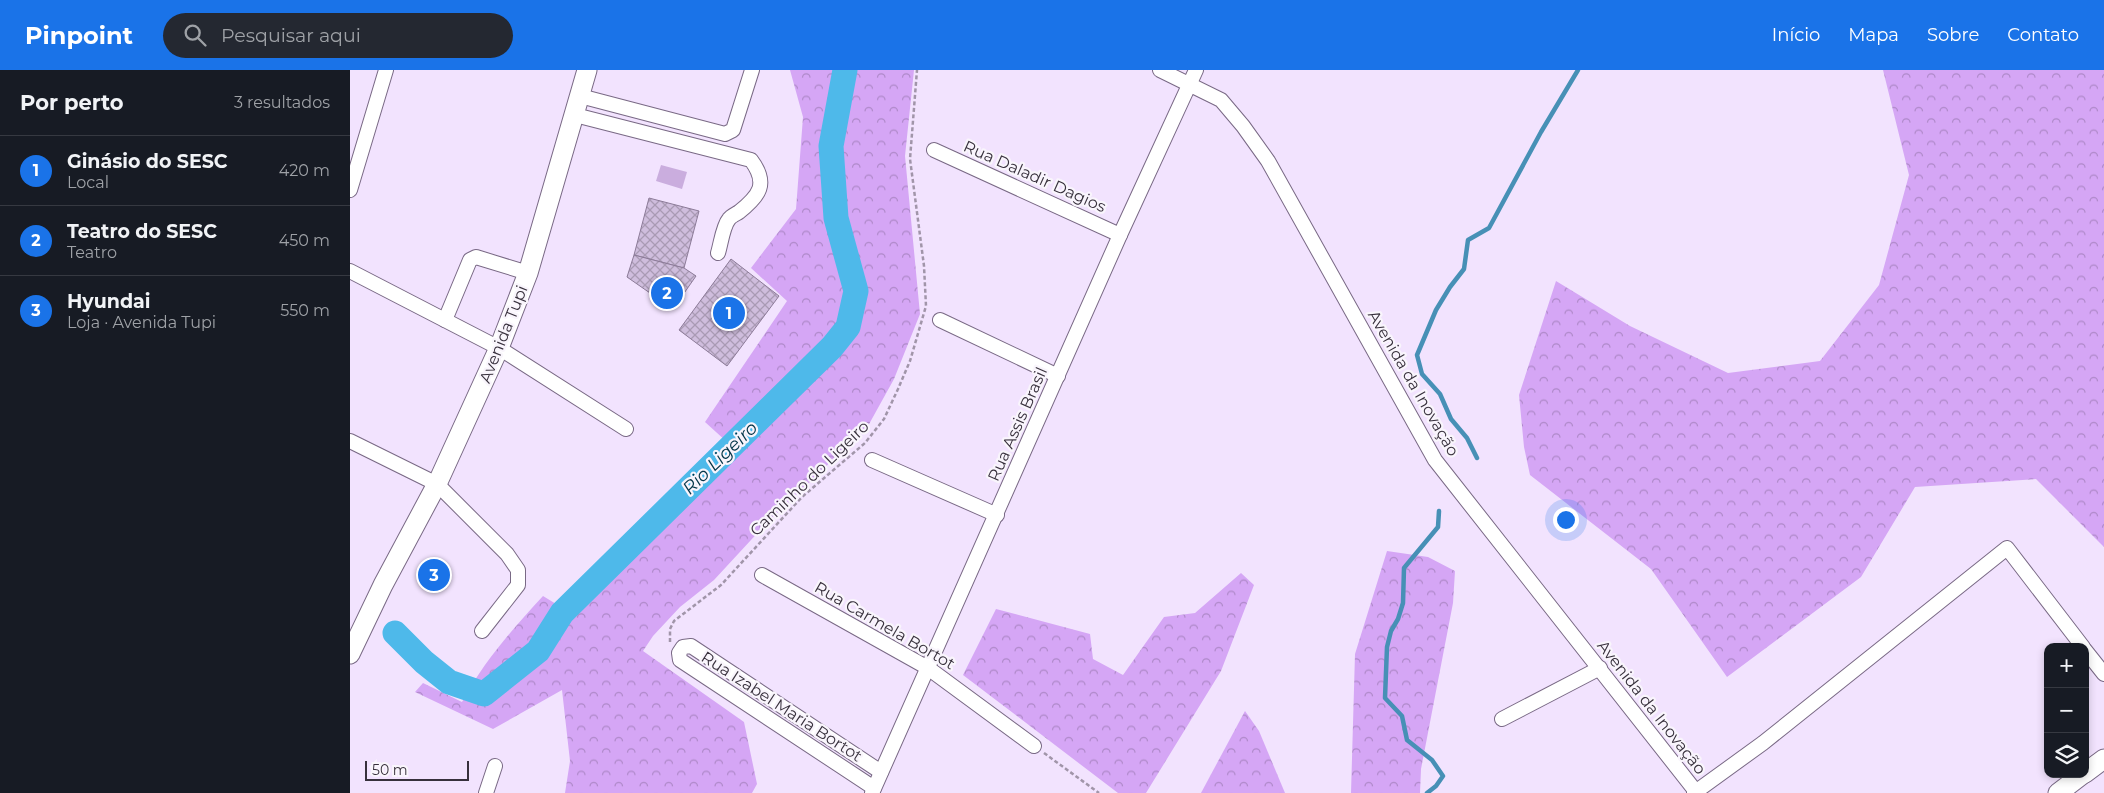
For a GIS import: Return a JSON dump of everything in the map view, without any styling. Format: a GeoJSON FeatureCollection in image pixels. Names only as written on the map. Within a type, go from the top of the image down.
{"type":"FeatureCollection","features":[{"type":"Feature","properties":{"kind":"main road","name":"Avenida Tupi"},"geometry":{"type":"LineString","coordinates":[[350,654],[383,585],[437,484],[499,348],[528,272],[587,70]]}},
{"type":"Feature","properties":{"kind":"main road","name":"Avenida Tupi"},"geometry":{"type":"LineString","coordinates":[[350,631],[383,585]]}},
{"type":"Feature","properties":{"kind":"main road"},"geometry":{"type":"LineString","coordinates":[[2089,770],[2104,759]]}},
{"type":"Feature","properties":{"kind":"main road"},"geometry":{"type":"LineString","coordinates":[[2058,793],[2079,778]]}},
{"type":"Feature","properties":{"kind":"street"},"geometry":{"type":"LineString","coordinates":[[350,190],[386,70]]}},
{"type":"Feature","properties":{"kind":"street"},"geometry":{"type":"LineString","coordinates":[[580,96],[725,134],[732,130],[752,70]]}},
{"type":"Feature","properties":{"kind":"street","name":"Avenida da Inovação"},"geometry":{"type":"LineString","coordinates":[[1160,70],[1221,100],[1243,126],[1268,161],[1435,460],[1600,668],[1696,793]]}},
{"type":"Feature","properties":{"kind":"street","name":"Rua Assis Brasil"},"geometry":{"type":"LineString","coordinates":[[873,790],[1120,234],[1196,70]]}},
{"type":"Feature","properties":{"kind":"street"},"geometry":{"type":"LineString","coordinates":[[575,115],[751,160],[758,170],[761,188],[749,204],[728,220],[718,253]]}},
{"type":"Feature","properties":{"kind":"street","name":"Rua Daladir Dagios"},"geometry":{"type":"LineString","coordinates":[[934,150],[1120,234]]}},
{"type":"Feature","properties":{"kind":"street"},"geometry":{"type":"LineString","coordinates":[[445,320],[470,260],[476,257],[528,272]]}},
{"type":"Feature","properties":{"kind":"street"},"geometry":{"type":"LineString","coordinates":[[350,272],[499,348],[626,429]]}},
{"type":"Feature","properties":{"kind":"street"},"geometry":{"type":"LineString","coordinates":[[940,320],[1058,376]]}},
{"type":"Feature","properties":{"kind":"street"},"geometry":{"type":"LineString","coordinates":[[350,442],[437,484],[507,554],[518,570],[518,584],[482,632]]}},
{"type":"Feature","properties":{"kind":"street"},"geometry":{"type":"LineString","coordinates":[[872,460],[997,514]]}},
{"type":"Feature","properties":{"kind":"street"},"geometry":{"type":"LineString","coordinates":[[1696,793],[1763,743],[2006,548],[2080,643]]}},
{"type":"Feature","properties":{"kind":"street","name":"Rua Carmela Bortot"},"geometry":{"type":"LineString","coordinates":[[762,575],[928,668],[1034,746]]}},
{"type":"Feature","properties":{"kind":"street","name":"Rua Izabel Maria Bortot"},"geometry":{"type":"LineString","coordinates":[[873,790],[680,660],[679,653],[683,646],[691,646],[881,772]]}},
{"type":"Feature","properties":{"kind":"street"},"geometry":{"type":"LineString","coordinates":[[2089,655],[2104,674]]}},
{"type":"Feature","properties":{"kind":"street"},"geometry":{"type":"LineString","coordinates":[[1502,719],[1600,668]]}},
{"type":"Feature","properties":{"kind":"street"},"geometry":{"type":"LineString","coordinates":[[486,793],[495,766]]}},
{"type":"Feature","properties":{"kind":"path","name":"Caminho do Ligeiro"},"geometry":{"type":"LineString","coordinates":[[680,660],[670,656],[670,629],[674,621],[726,580],[802,497],[865,443],[884,419],[910,361],[926,306],[924,266],[910,159],[917,70]]}},
{"type":"Feature","properties":{"kind":"path"},"geometry":{"type":"LineString","coordinates":[[1034,746],[1099,793]]}},
{"type":"Feature","properties":{"kind":"shaded area"},"geometry":{"type":"Polygon","coordinates":[[[661,165],[687,172],[682,189],[656,181],[661,165]]]}},
{"type":"Feature","properties":{"kind":"green space"},"geometry":{"type":"Polygon","coordinates":[[[790,70],[914,70],[905,156],[920,314],[894,379],[868,426],[763,527],[714,580],[680,607],[653,636],[643,651],[744,722],[757,784],[752,793],[565,793],[570,761],[562,690],[493,729],[415,692],[423,683],[462,702],[489,659],[543,596],[561,607],[727,442],[705,422],[787,301],[751,268],[796,209],[803,117],[790,70]]]}},
{"type":"Feature","properties":{"kind":"green space"},"geometry":{"type":"Polygon","coordinates":[[[1883,70],[2104,70],[2104,547],[2036,479],[1915,487],[1861,577],[1727,677],[1651,569],[1530,475],[1524,447],[1519,395],[1556,281],[1630,326],[1728,373],[1820,361],[1879,285],[1909,175],[1883,70]]]}},
{"type":"Feature","properties":{"kind":"green space"},"geometry":{"type":"Polygon","coordinates":[[[1387,551],[1428,557],[1455,571],[1453,603],[1421,769],[1420,793],[1351,793],[1355,654],[1387,551]]]}},
{"type":"Feature","properties":{"kind":"green space"},"geometry":{"type":"Polygon","coordinates":[[[1241,573],[1254,585],[1221,671],[1146,793],[1118,793],[963,675],[996,609],[1090,634],[1093,659],[1123,675],[1164,617],[1195,613],[1241,573]]]}},
{"type":"Feature","properties":{"kind":"green space"},"geometry":{"type":"Polygon","coordinates":[[[1245,711],[1259,731],[1285,793],[1201,793],[1245,711]]]}},
{"type":"Feature","properties":{"kind":"building"},"geometry":{"type":"Polygon","coordinates":[[[649,198],[699,211],[684,268],[634,255],[649,198]]]}},
{"type":"Feature","properties":{"kind":"building"},"geometry":{"type":"Polygon","coordinates":[[[634,255],[684,268],[696,276],[673,309],[627,277],[634,255]]]}},
{"type":"Feature","properties":{"kind":"building"},"geometry":{"type":"Polygon","coordinates":[[[731,259],[779,296],[727,366],[679,330],[731,259]]]}},
{"type":"Feature","properties":{"kind":"waterway","name":"Rio Ligeiro"},"geometry":{"type":"LineString","coordinates":[[395,633],[424,662],[449,682],[484,694],[538,651],[562,613],[832,347],[848,327],[856,291],[836,218],[831,146],[845,70]]}},
{"type":"Feature","properties":{"kind":"waterway"},"geometry":{"type":"LineString","coordinates":[[1477,458],[1467,438],[1451,419],[1440,394],[1422,374],[1417,355],[1436,310],[1464,269],[1468,240],[1489,228],[1541,132],[1578,70]]}},
{"type":"Feature","properties":{"kind":"waterway"},"geometry":{"type":"LineString","coordinates":[[1427,793],[1436,786],[1443,776],[1432,760],[1407,740],[1402,716],[1385,698],[1387,647],[1391,631],[1398,619],[1403,603],[1404,568],[1438,527],[1439,511]]}},
{"type":"Feature","properties":{"kind":"place","name":"Teatro do SESC"},"geometry":{"type":"Point","coordinates":[667,293]}},
{"type":"Feature","properties":{"kind":"place","name":"Ginásio do SESC"},"geometry":{"type":"Point","coordinates":[729,313]}},
{"type":"Feature","properties":{"kind":"place","name":"Hyundai"},"geometry":{"type":"Point","coordinates":[434,575]}}]}
